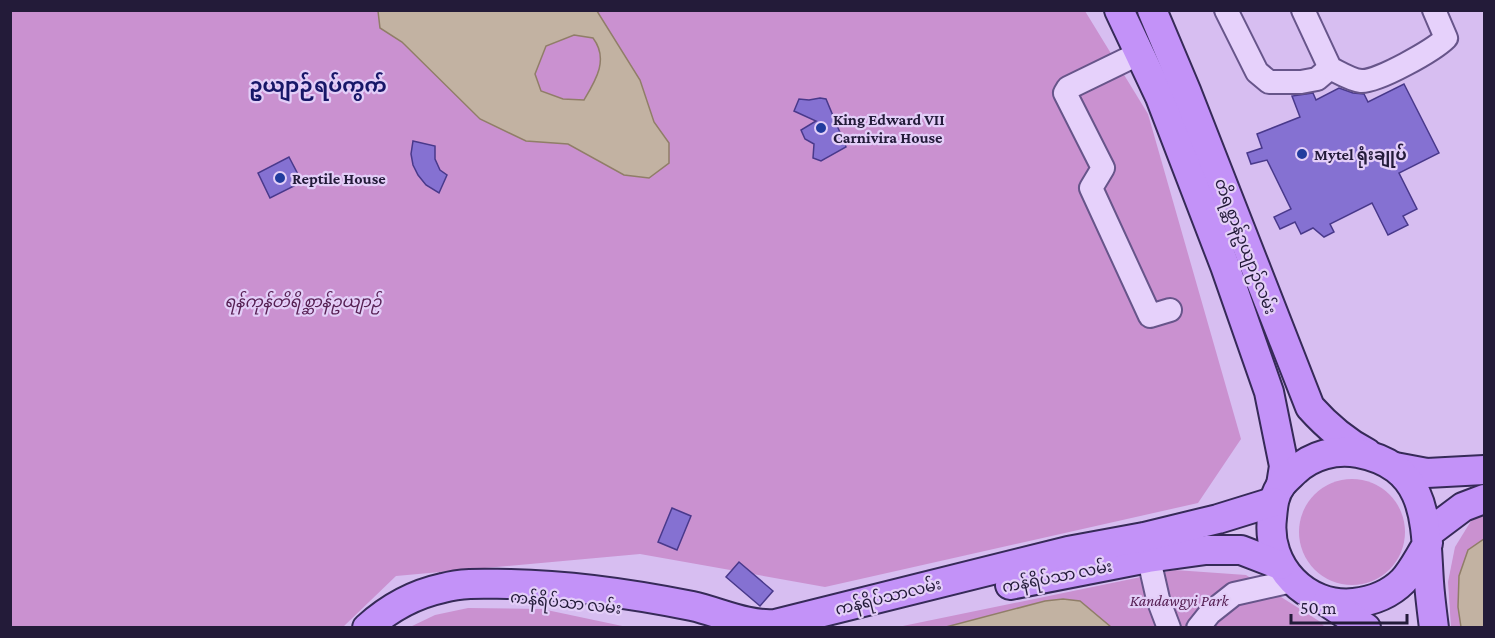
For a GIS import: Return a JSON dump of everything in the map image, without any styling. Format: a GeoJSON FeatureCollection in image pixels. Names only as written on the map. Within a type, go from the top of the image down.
{"type":"FeatureCollection","features":[{"type":"Feature","properties":{"kind":"main road","name":"တိရစ္ဆာန်ဥယျာဉ်လမ်း"},"geometry":{"type":"LineString","coordinates":[[1152,10],[1183,83],[1310,407],[1330,429],[1348,443],[1383,461]]}},
{"type":"Feature","properties":{"kind":"main road","name":"တိရစ္ဆာန်ဥယျာဉ်လမ်း"},"geometry":{"type":"LineString","coordinates":[[1123,16],[1160,97],[1225,266],[1269,392],[1284,466],[1277,493]]}},
{"type":"Feature","properties":{"kind":"main road"},"geometry":{"type":"LineString","coordinates":[[1366,627],[1325,601],[1307,593],[1286,573],[1274,551],[1270,529],[1277,493],[1298,468],[1320,456],[1345,450],[1427,473],[1485,470]]}},
{"type":"Feature","properties":{"kind":"main road"},"geometry":{"type":"LineString","coordinates":[[1383,461],[1410,481],[1420,500],[1427,538],[1434,627]]}},
{"type":"Feature","properties":{"kind":"main road","name":"ကန်ရိပ်သာလမ်း"},"geometry":{"type":"LineString","coordinates":[[367,627],[387,610],[419,596],[443,588],[474,583],[558,585],[692,618],[760,625],[776,624],[1068,551],[1146,548],[1277,493]]}},
{"type":"Feature","properties":{"kind":"main road"},"geometry":{"type":"LineString","coordinates":[[1325,601],[1344,604],[1366,602],[1386,594],[1403,581],[1427,538],[1463,507],[1485,499]]}},
{"type":"Feature","properties":{"kind":"main road","name":"ကန်ရိပ်သာ လမ်း"},"geometry":{"type":"LineString","coordinates":[[834,627],[1030,580],[1146,548],[1241,550],[1286,573]]}},
{"type":"Feature","properties":{"kind":"main road","name":"ကန်ရိပ်သာ လမ်း"},"geometry":{"type":"LineString","coordinates":[[393,627],[412,613],[460,597],[518,595],[692,618]]}},
{"type":"Feature","properties":{"kind":"street"},"geometry":{"type":"LineString","coordinates":[[1123,16],[1152,10]]}},
{"type":"Feature","properties":{"kind":"street"},"geometry":{"type":"LineString","coordinates":[[1226,10],[1257,72],[1269,82],[1301,82],[1317,79],[1330,68]]}},
{"type":"Feature","properties":{"kind":"street"},"geometry":{"type":"LineString","coordinates":[[1303,10],[1330,68],[1357,80],[1373,80],[1437,47],[1446,38],[1434,10]]}},
{"type":"Feature","properties":{"kind":"street"},"geometry":{"type":"LineString","coordinates":[[1140,53],[1068,88],[1065,93],[1102,168],[1091,188],[1150,316],[1170,310]]}},
{"type":"Feature","properties":{"kind":"street"},"geometry":{"type":"LineString","coordinates":[[1146,548],[1158,599],[1168,627]]}},
{"type":"Feature","properties":{"kind":"street"},"geometry":{"type":"LineString","coordinates":[[1198,627],[1210,613],[1234,594],[1286,573]]}},
{"type":"Feature","properties":{"kind":"green space","name":"ရန်ကုန်တိရိစ္ဆာန်ဥယျာဉ်"},"geometry":{"type":"Polygon","coordinates":[[[10,11],[1085,11],[1148,114],[1241,439],[1198,503],[825,587],[640,554],[396,576],[343,627],[11,627],[10,11]]]}},
{"type":"Feature","properties":{"kind":"green space"},"geometry":{"type":"Polygon","coordinates":[[[1352,479],[1372,483],[1390,494],[1401,512],[1405,532],[1401,552],[1390,570],[1372,581],[1352,585],[1332,581],[1314,570],[1303,552],[1299,532],[1303,512],[1314,494],[1332,483],[1352,479]]]}},
{"type":"Feature","properties":{"kind":"green space"},"geometry":{"type":"Polygon","coordinates":[[[1484,515],[1484,627],[1451,627],[1448,582],[1455,547],[1471,521],[1484,515]]]}},
{"type":"Feature","properties":{"kind":"green space","name":"Kandawgyi Park"},"geometry":{"type":"Polygon","coordinates":[[[1175,570],[1246,575],[1325,627],[1111,627],[1080,601],[1063,599],[1045,601],[946,627],[893,628],[1175,570]]]}},
{"type":"Feature","properties":{"kind":"green space"},"geometry":{"type":"Polygon","coordinates":[[[468,608],[542,609],[627,627],[410,627],[435,615],[468,608]]]}},
{"type":"Feature","properties":{"kind":"shaded area"},"geometry":{"type":"Polygon","coordinates":[[[378,11],[597,11],[640,80],[654,122],[669,143],[669,163],[649,178],[624,175],[568,144],[526,141],[480,119],[402,42],[380,28],[378,11]],[[574,35],[546,46],[535,74],[541,91],[563,99],[584,100],[599,69],[600,54],[593,38],[574,35]]]}},
{"type":"Feature","properties":{"kind":"shaded area"},"geometry":{"type":"Polygon","coordinates":[[[1484,539],[1484,627],[1461,627],[1458,607],[1459,576],[1468,550],[1484,539]]]}},
{"type":"Feature","properties":{"kind":"shaded area"},"geometry":{"type":"Polygon","coordinates":[[[1063,599],[1080,601],[1111,627],[946,627],[1045,601],[1063,599]]]}},
{"type":"Feature","properties":{"kind":"building"},"geometry":{"type":"Polygon","coordinates":[[[1404,84],[1439,153],[1399,173],[1417,209],[1403,216],[1408,225],[1388,235],[1372,203],[1330,224],[1334,232],[1324,237],[1313,228],[1301,234],[1295,222],[1280,229],[1274,217],[1291,209],[1267,160],[1251,164],[1247,153],[1262,148],[1257,134],[1300,117],[1292,96],[1313,93],[1316,100],[1339,88],[1364,94],[1368,102],[1404,84]]]}},
{"type":"Feature","properties":{"kind":"building","name":"King Edward VII Carnivira House"},"geometry":{"type":"Polygon","coordinates":[[[799,99],[826,99],[846,147],[821,161],[813,158],[814,144],[805,139],[801,130],[816,121],[794,111],[799,99]]]}},
{"type":"Feature","properties":{"kind":"building"},"geometry":{"type":"Polygon","coordinates":[[[413,141],[435,146],[435,159],[440,170],[447,175],[439,193],[426,185],[413,165],[411,154],[413,141]]]}},
{"type":"Feature","properties":{"kind":"building","name":"Reptile House"},"geometry":{"type":"Polygon","coordinates":[[[289,157],[302,182],[270,198],[258,173],[289,157]]]}},
{"type":"Feature","properties":{"kind":"building"},"geometry":{"type":"Polygon","coordinates":[[[672,508],[691,516],[677,550],[658,542],[672,508]]]}},
{"type":"Feature","properties":{"kind":"building"},"geometry":{"type":"Polygon","coordinates":[[[739,562],[773,591],[760,606],[726,577],[739,562]]]}},
{"type":"Feature","properties":{"kind":"place","name":"King Edward VII Carnivira House"},"geometry":{"type":"Point","coordinates":[821,128]}},
{"type":"Feature","properties":{"kind":"place","name":"Mytel ရုံးချုပ်"},"geometry":{"type":"Point","coordinates":[1302,154]}},
{"type":"Feature","properties":{"kind":"place","name":"Reptile House"},"geometry":{"type":"Point","coordinates":[280,178]}},
{"type":"Feature","properties":{"kind":"district","name":"ဥယျာဉ်ရပ်ကွက်"},"geometry":{"type":"Point","coordinates":[318,85]}}]}
